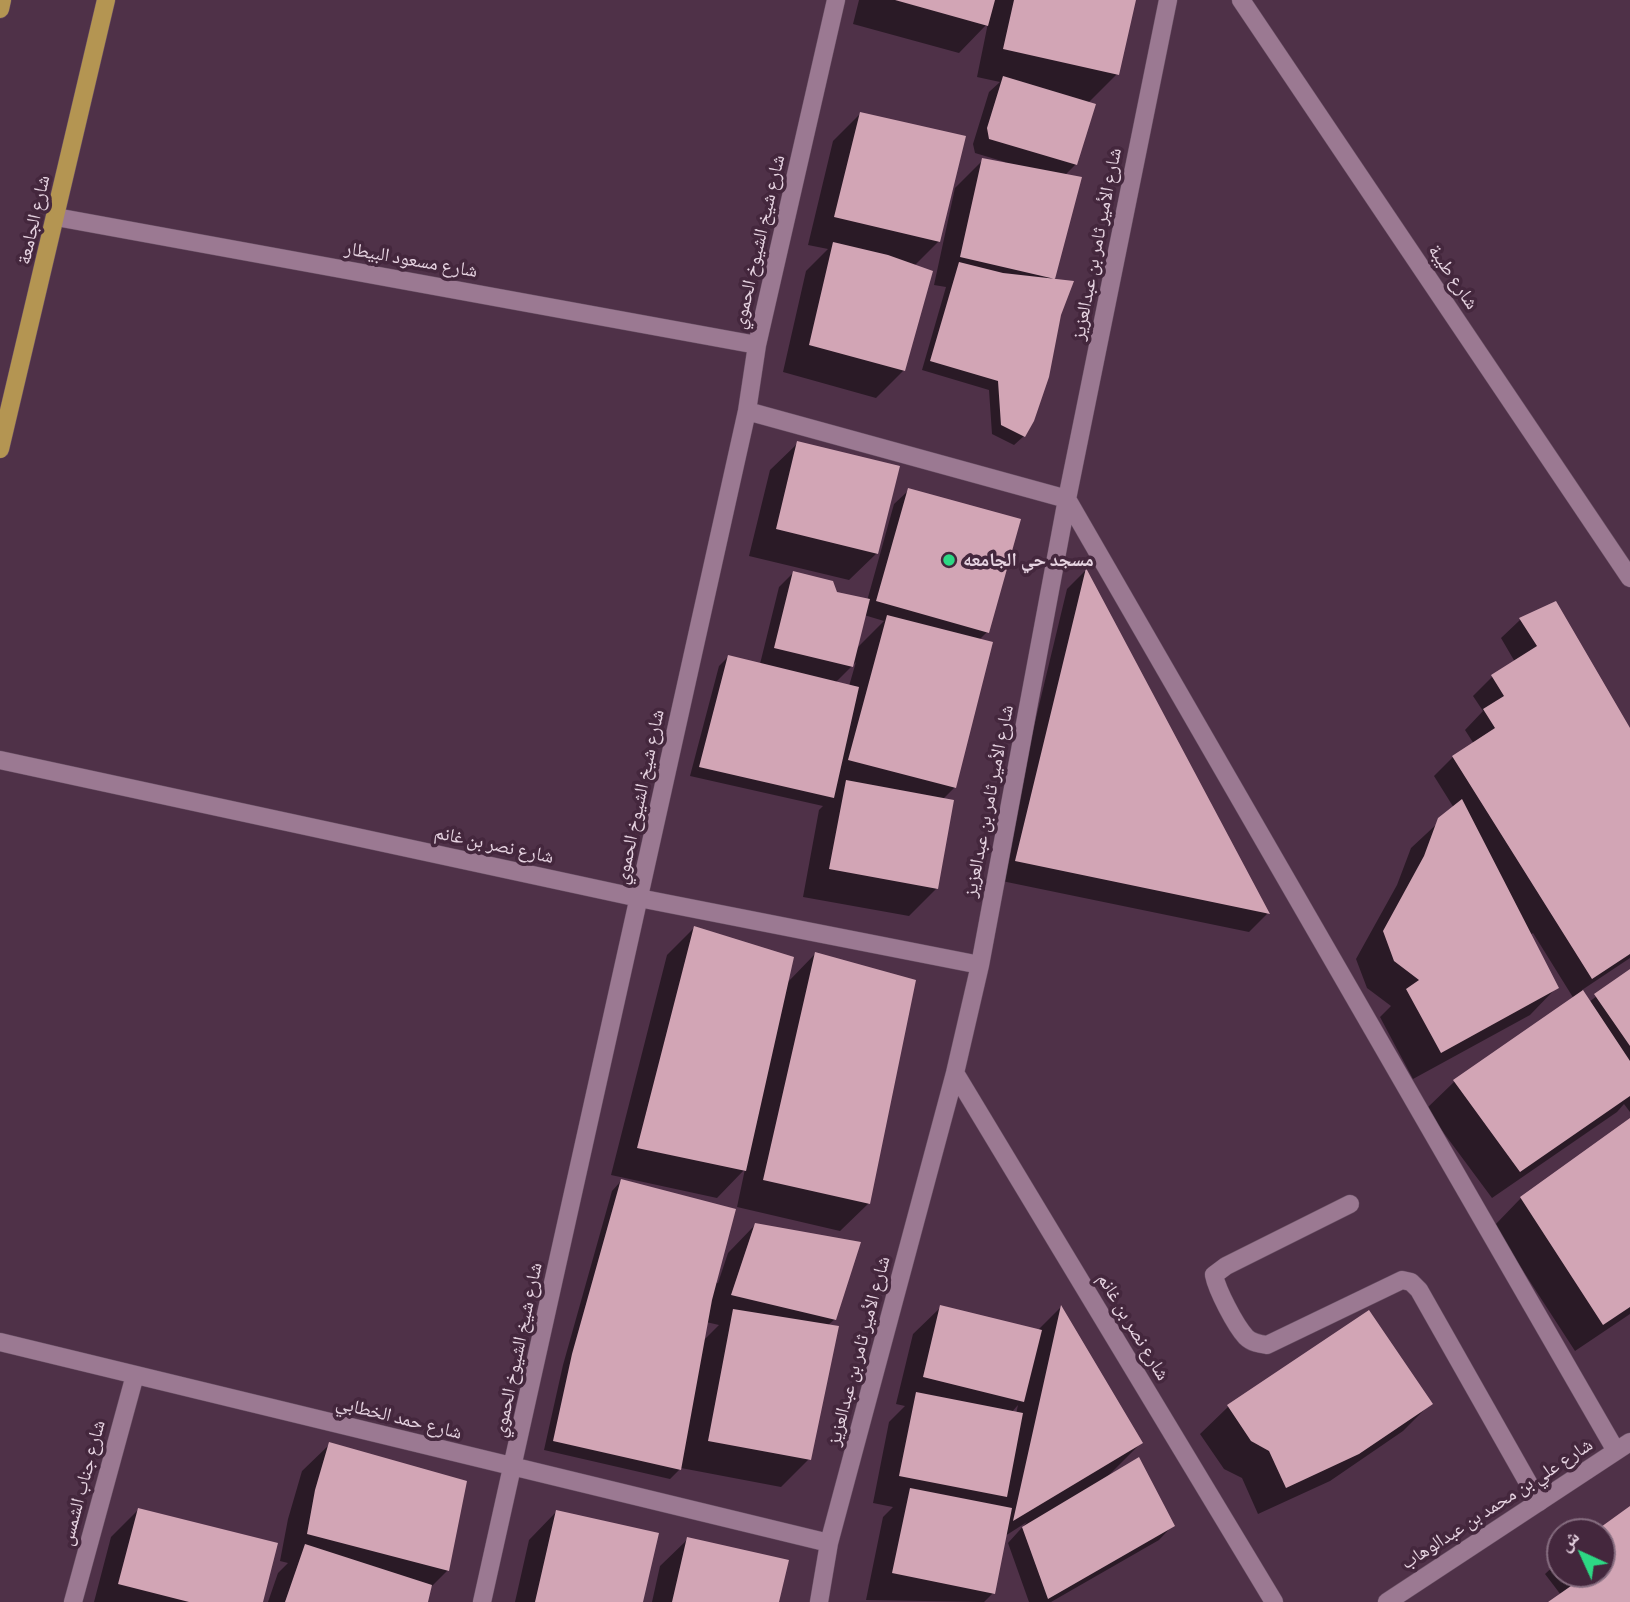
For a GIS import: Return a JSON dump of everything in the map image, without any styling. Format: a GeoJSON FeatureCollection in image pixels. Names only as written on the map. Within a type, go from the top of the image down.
{"type":"FeatureCollection","features":[{"type":"Feature","properties":{"kind":"main road"},"geometry":{"type":"LineString","coordinates":[[0,9],[2,0]]}},
{"type":"Feature","properties":{"kind":"main road","name":"شارع الجامعة"},"geometry":{"type":"LineString","coordinates":[[0,449],[106,0]]}},
{"type":"Feature","properties":{"kind":"street","name":"شارع شيخ الشيوخ الحموي"},"geometry":{"type":"LineString","coordinates":[[482,1602],[747,411],[757,345],[836,0]]}},
{"type":"Feature","properties":{"kind":"street","name":"شارع الأمير ثامر بن عبدالعزيز"},"geometry":{"type":"LineString","coordinates":[[819,1602],[829,1543],[955,1073],[980,965],[1067,499],[1168,0]]}},
{"type":"Feature","properties":{"kind":"street","name":"شارع طيبة"},"geometry":{"type":"LineString","coordinates":[[1241,0],[1630,578]]}},
{"type":"Feature","properties":{"kind":"street","name":"شارع مسعود البيطار"},"geometry":{"type":"LineString","coordinates":[[56,217],[757,345]]}},
{"type":"Feature","properties":{"kind":"street"},"geometry":{"type":"LineString","coordinates":[[747,411],[1067,499],[1623,1446]]}},
{"type":"Feature","properties":{"kind":"street","name":"شارع نصر بن غانم"},"geometry":{"type":"LineString","coordinates":[[0,760],[639,898],[980,965]]}},
{"type":"Feature","properties":{"kind":"street","name":"شارع نصر بن غانم"},"geometry":{"type":"LineString","coordinates":[[955,1073],[1274,1602]]}},
{"type":"Feature","properties":{"kind":"street"},"geometry":{"type":"LineString","coordinates":[[1350,1204],[1226,1266],[1214,1275],[1216,1288],[1247,1337],[1258,1344],[1267,1345],[1402,1280],[1411,1282],[1419,1290],[1539,1502]]}},
{"type":"Feature","properties":{"kind":"street","name":"شارع حمد الخطابي"},"geometry":{"type":"LineString","coordinates":[[0,1342],[829,1543]]}},
{"type":"Feature","properties":{"kind":"street","name":"شارع جناب الشمس"},"geometry":{"type":"LineString","coordinates":[[73,1602],[135,1375]]}},
{"type":"Feature","properties":{"kind":"street","name":"شارع علي بن محمد بن عبدالوهاب"},"geometry":{"type":"LineString","coordinates":[[1387,1602],[1623,1446]]}},
{"type":"Feature","properties":{"kind":"building"},"geometry":{"type":"Polygon","coordinates":[[[895,0],[995,0],[988,26],[895,0]]]}},
{"type":"Feature","properties":{"kind":"building"},"geometry":{"type":"Polygon","coordinates":[[[1014,0],[1136,0],[1119,75],[1003,49],[1014,0]]]}},
{"type":"Feature","properties":{"kind":"building"},"geometry":{"type":"Polygon","coordinates":[[[1003,76],[1096,104],[1077,165],[989,139],[987,128],[1003,76]]]}},
{"type":"Feature","properties":{"kind":"building"},"geometry":{"type":"Polygon","coordinates":[[[860,112],[966,136],[940,242],[834,217],[860,112]]]}},
{"type":"Feature","properties":{"kind":"building"},"geometry":{"type":"Polygon","coordinates":[[[982,158],[1082,177],[1055,279],[960,257],[982,158]]]}},
{"type":"Feature","properties":{"kind":"building"},"geometry":{"type":"Polygon","coordinates":[[[833,242],[888,255],[933,271],[905,371],[809,345],[833,242]]]}},
{"type":"Feature","properties":{"kind":"building"},"geometry":{"type":"Polygon","coordinates":[[[959,262],[1003,273],[1074,281],[1061,315],[1049,377],[1034,421],[1025,437],[1001,425],[998,381],[930,361],[959,262]]]}},
{"type":"Feature","properties":{"kind":"building"},"geometry":{"type":"Polygon","coordinates":[[[797,441],[900,466],[878,554],[776,529],[797,441]]]}},
{"type":"Feature","properties":{"kind":"building","name":"مسجد حي الجامعه"},"geometry":{"type":"Polygon","coordinates":[[[908,488],[1021,519],[989,633],[876,601],[908,488]]]}},
{"type":"Feature","properties":{"kind":"building"},"geometry":{"type":"Polygon","coordinates":[[[1086,568],[1270,914],[1015,861],[1086,568]]]}},
{"type":"Feature","properties":{"kind":"building"},"geometry":{"type":"Polygon","coordinates":[[[793,571],[833,581],[837,592],[870,599],[853,667],[774,648],[793,571]]]}},
{"type":"Feature","properties":{"kind":"building"},"geometry":{"type":"Polygon","coordinates":[[[1556,601],[1630,728],[1630,954],[1592,979],[1452,756],[1495,728],[1483,709],[1504,696],[1491,675],[1537,646],[1519,618],[1556,601]]]}},
{"type":"Feature","properties":{"kind":"building"},"geometry":{"type":"Polygon","coordinates":[[[887,615],[993,642],[956,788],[848,760],[887,615]]]}},
{"type":"Feature","properties":{"kind":"building"},"geometry":{"type":"Polygon","coordinates":[[[728,655],[859,687],[834,798],[699,767],[728,655]]]}},
{"type":"Feature","properties":{"kind":"building"},"geometry":{"type":"Polygon","coordinates":[[[846,780],[954,800],[938,889],[829,869],[846,780]]]}},
{"type":"Feature","properties":{"kind":"building"},"geometry":{"type":"Polygon","coordinates":[[[1462,799],[1559,988],[1441,1053],[1406,989],[1419,980],[1394,961],[1383,931],[1424,856],[1438,818],[1462,799]]]}},
{"type":"Feature","properties":{"kind":"building"},"geometry":{"type":"Polygon","coordinates":[[[694,926],[794,957],[746,1171],[637,1148],[694,926]]]}},
{"type":"Feature","properties":{"kind":"building"},"geometry":{"type":"Polygon","coordinates":[[[815,952],[916,980],[870,1204],[763,1180],[815,952]]]}},
{"type":"Feature","properties":{"kind":"building"},"geometry":{"type":"Polygon","coordinates":[[[1630,969],[1630,1046],[1594,994],[1630,969]]]}},
{"type":"Feature","properties":{"kind":"building"},"geometry":{"type":"Polygon","coordinates":[[[1583,990],[1630,1061],[1630,1096],[1520,1172],[1453,1080],[1583,990]]]}},
{"type":"Feature","properties":{"kind":"building"},"geometry":{"type":"Polygon","coordinates":[[[1630,1118],[1630,1307],[1603,1325],[1520,1197],[1630,1118]]]}},
{"type":"Feature","properties":{"kind":"building"},"geometry":{"type":"Polygon","coordinates":[[[621,1179],[736,1209],[712,1300],[681,1470],[553,1441],[572,1354],[621,1179]]]}},
{"type":"Feature","properties":{"kind":"building"},"geometry":{"type":"Polygon","coordinates":[[[755,1223],[861,1242],[836,1320],[731,1295],[755,1223]]]}},
{"type":"Feature","properties":{"kind":"building"},"geometry":{"type":"Polygon","coordinates":[[[940,1305],[1042,1330],[1024,1402],[923,1377],[940,1305]]]}},
{"type":"Feature","properties":{"kind":"building"},"geometry":{"type":"Polygon","coordinates":[[[1061,1305],[1143,1443],[1013,1521],[1061,1305]]]}},
{"type":"Feature","properties":{"kind":"building"},"geometry":{"type":"Polygon","coordinates":[[[733,1309],[839,1326],[811,1460],[708,1441],[733,1309]]]}},
{"type":"Feature","properties":{"kind":"building"},"geometry":{"type":"Polygon","coordinates":[[[1369,1310],[1433,1404],[1359,1454],[1286,1488],[1269,1451],[1251,1441],[1227,1405],[1369,1310]]]}},
{"type":"Feature","properties":{"kind":"building"},"geometry":{"type":"Polygon","coordinates":[[[916,1392],[1023,1413],[1007,1497],[899,1476],[916,1392]]]}},
{"type":"Feature","properties":{"kind":"building"},"geometry":{"type":"Polygon","coordinates":[[[329,1442],[467,1481],[449,1571],[307,1534],[315,1490],[329,1442]]]}},
{"type":"Feature","properties":{"kind":"building"},"geometry":{"type":"Polygon","coordinates":[[[1139,1457],[1175,1526],[1048,1599],[1022,1527],[1139,1457]]]}},
{"type":"Feature","properties":{"kind":"building"},"geometry":{"type":"Polygon","coordinates":[[[910,1488],[1012,1508],[995,1594],[892,1573],[910,1488]]]}},
{"type":"Feature","properties":{"kind":"building"},"geometry":{"type":"Polygon","coordinates":[[[1630,1506],[1630,1602],[1548,1602],[1568,1588],[1616,1588],[1616,1518],[1613,1518],[1630,1506]]]}},
{"type":"Feature","properties":{"kind":"building"},"geometry":{"type":"Polygon","coordinates":[[[138,1508],[278,1543],[263,1602],[189,1602],[118,1584],[138,1508]]]}},
{"type":"Feature","properties":{"kind":"building"},"geometry":{"type":"Polygon","coordinates":[[[556,1510],[659,1533],[643,1602],[535,1602],[556,1510]]]}},
{"type":"Feature","properties":{"kind":"building"},"geometry":{"type":"Polygon","coordinates":[[[687,1537],[789,1560],[779,1602],[672,1602],[687,1537]]]}},
{"type":"Feature","properties":{"kind":"building"},"geometry":{"type":"Polygon","coordinates":[[[305,1544],[432,1585],[428,1602],[285,1602],[305,1544]]]}},
{"type":"Feature","properties":{"kind":"place","name":"مسجد حي الجامعه"},"geometry":{"type":"Point","coordinates":[949,560]}}]}
